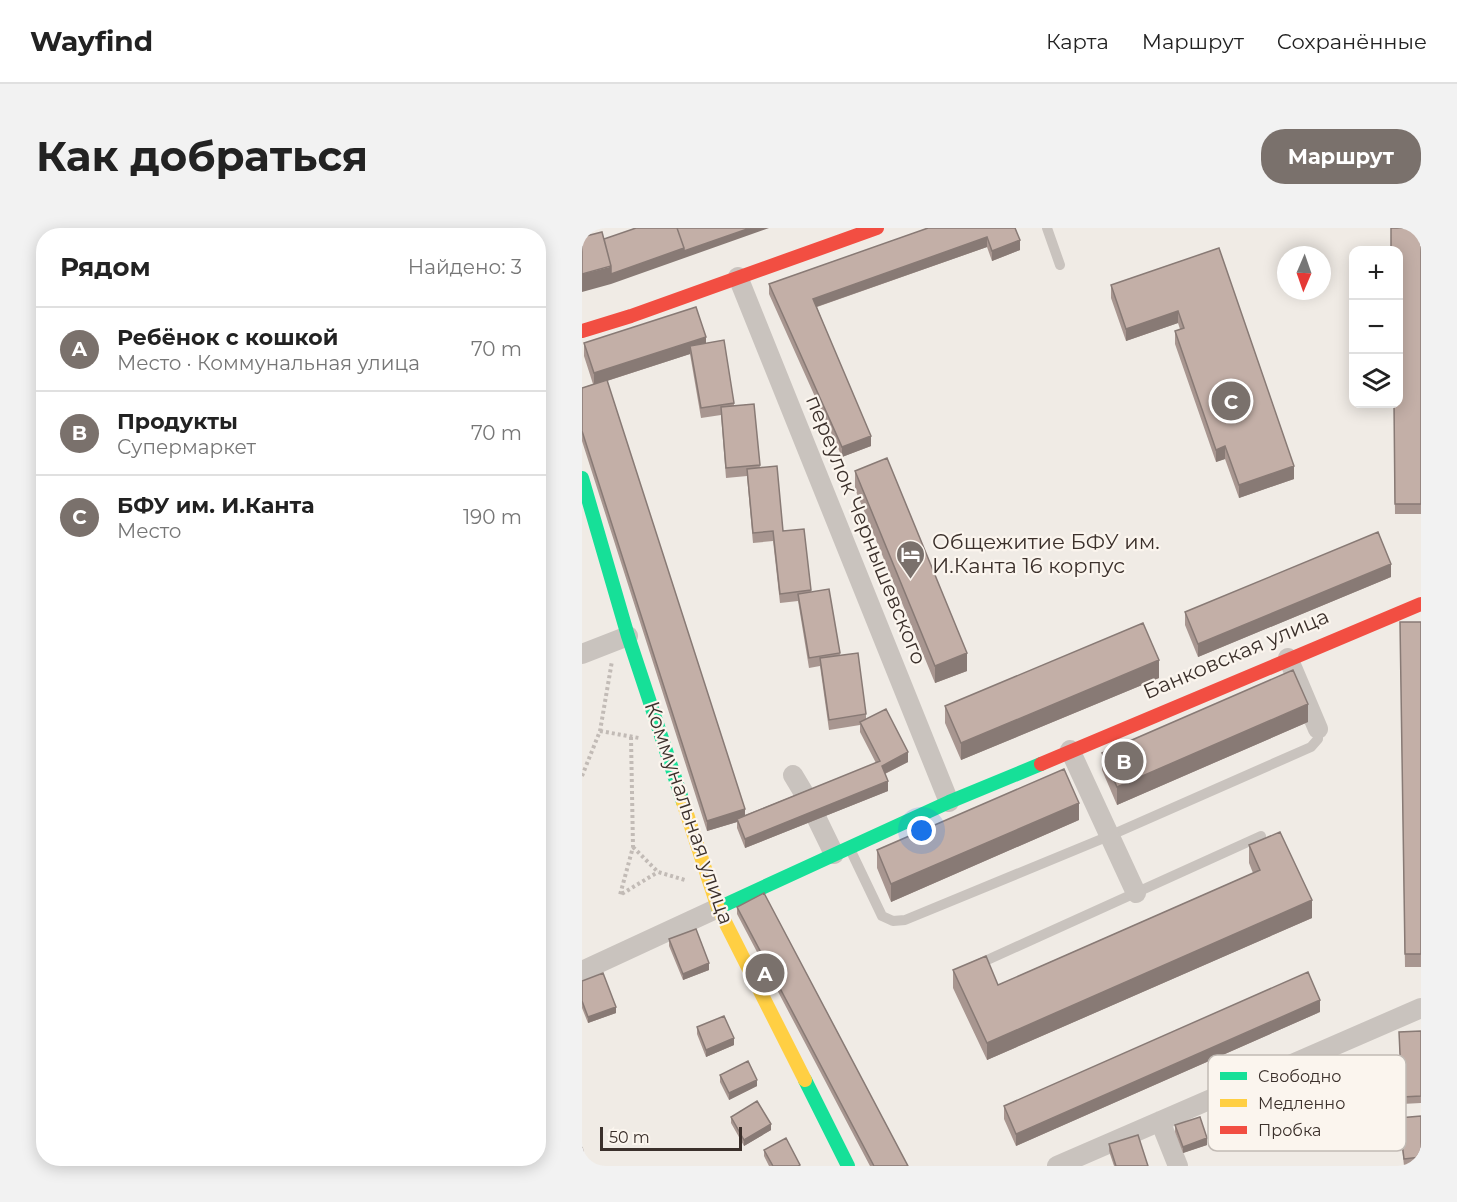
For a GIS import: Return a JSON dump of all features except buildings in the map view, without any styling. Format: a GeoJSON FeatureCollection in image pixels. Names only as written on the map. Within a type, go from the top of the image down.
{"type":"FeatureCollection","features":[{"type":"Feature","properties":{"kind":"street"},"geometry":{"type":"LineString","coordinates":[[582,331],[631,316],[877,228]]}},
{"type":"Feature","properties":{"kind":"street","name":"переулок Чернышевского"},"geometry":{"type":"LineString","coordinates":[[738,277],[949,802]]}},
{"type":"Feature","properties":{"kind":"street"},"geometry":{"type":"LineString","coordinates":[[631,316],[640,338]]}},
{"type":"Feature","properties":{"kind":"street","name":"Коммунальная улица"},"geometry":{"type":"LineString","coordinates":[[582,478],[622,638],[718,908],[848,1166]]}},
{"type":"Feature","properties":{"kind":"street","name":"Банковская улица"},"geometry":{"type":"LineString","coordinates":[[582,971],[949,802],[1421,604]]}},
{"type":"Feature","properties":{"kind":"street"},"geometry":{"type":"LineString","coordinates":[[582,654],[622,638]]}},
{"type":"Feature","properties":{"kind":"street"},"geometry":{"type":"LineString","coordinates":[[1288,658],[1318,729]]}},
{"type":"Feature","properties":{"kind":"street"},"geometry":{"type":"LineString","coordinates":[[1070,750],[1137,893]]}},
{"type":"Feature","properties":{"kind":"street"},"geometry":{"type":"LineString","coordinates":[[793,775],[808,800]]}},
{"type":"Feature","properties":{"kind":"street"},"geometry":{"type":"LineString","coordinates":[[817,819],[842,850]]}},
{"type":"Feature","properties":{"kind":"street"},"geometry":{"type":"LineString","coordinates":[[1312,1055],[1421,1008]]}},
{"type":"Feature","properties":{"kind":"street"},"geometry":{"type":"LineString","coordinates":[[1057,1166],[1208,1100]]}},
{"type":"Feature","properties":{"kind":"street"},"geometry":{"type":"LineString","coordinates":[[1160,1121],[1178,1166]]}},
{"type":"Feature","properties":{"kind":"lane"},"geometry":{"type":"LineString","coordinates":[[1047,228],[1060,265]]}},
{"type":"Feature","properties":{"kind":"lane"},"geometry":{"type":"LineString","coordinates":[[842,850],[882,916],[893,921],[905,920],[1109,836],[1311,747],[1318,739],[1318,729]]}},
{"type":"Feature","properties":{"kind":"lane"},"geometry":{"type":"LineString","coordinates":[[968,969],[1261,836]]}},
{"type":"Feature","properties":{"kind":"path"},"geometry":{"type":"LineString","coordinates":[[582,776],[600,731],[622,638]]}},
{"type":"Feature","properties":{"kind":"path"},"geometry":{"type":"LineString","coordinates":[[600,731],[631,737],[633,847],[620,895],[658,872]]}},
{"type":"Feature","properties":{"kind":"path"},"geometry":{"type":"LineString","coordinates":[[633,847],[658,872],[690,881]]}},
{"type":"Feature","properties":{"kind":"traffic: fast"},"geometry":{"type":"LineString","coordinates":[[582,478],[628,636],[683,802]]}},
{"type":"Feature","properties":{"kind":"traffic: fast"},"geometry":{"type":"LineString","coordinates":[[718,908],[949,802],[1041,764]]}},
{"type":"Feature","properties":{"kind":"traffic: fast"},"geometry":{"type":"LineString","coordinates":[[805,1080],[848,1166]]}},
{"type":"Feature","properties":{"kind":"traffic: slow"},"geometry":{"type":"LineString","coordinates":[[683,802],[718,908],[805,1080]]}},
{"type":"Feature","properties":{"kind":"traffic: jam"},"geometry":{"type":"LineString","coordinates":[[582,331],[631,316],[877,228]]}},
{"type":"Feature","properties":{"kind":"traffic: jam"},"geometry":{"type":"LineString","coordinates":[[1041,764],[1421,604]]}},
{"type":"Feature","properties":{"kind":"place","name":"БФУ им. И.Канта"},"geometry":{"type":"Point","coordinates":[1231,401]}},
{"type":"Feature","properties":{"kind":"place","name":"Общежитие БФУ им. И.Канта 16 корпус"},"geometry":{"type":"Point","coordinates":[911,580]}},
{"type":"Feature","properties":{"kind":"place","name":"Продукты"},"geometry":{"type":"Point","coordinates":[1124,761]}},
{"type":"Feature","properties":{"kind":"place","name":"Ребёнок с кошкой"},"geometry":{"type":"Point","coordinates":[765,973]}}]}
